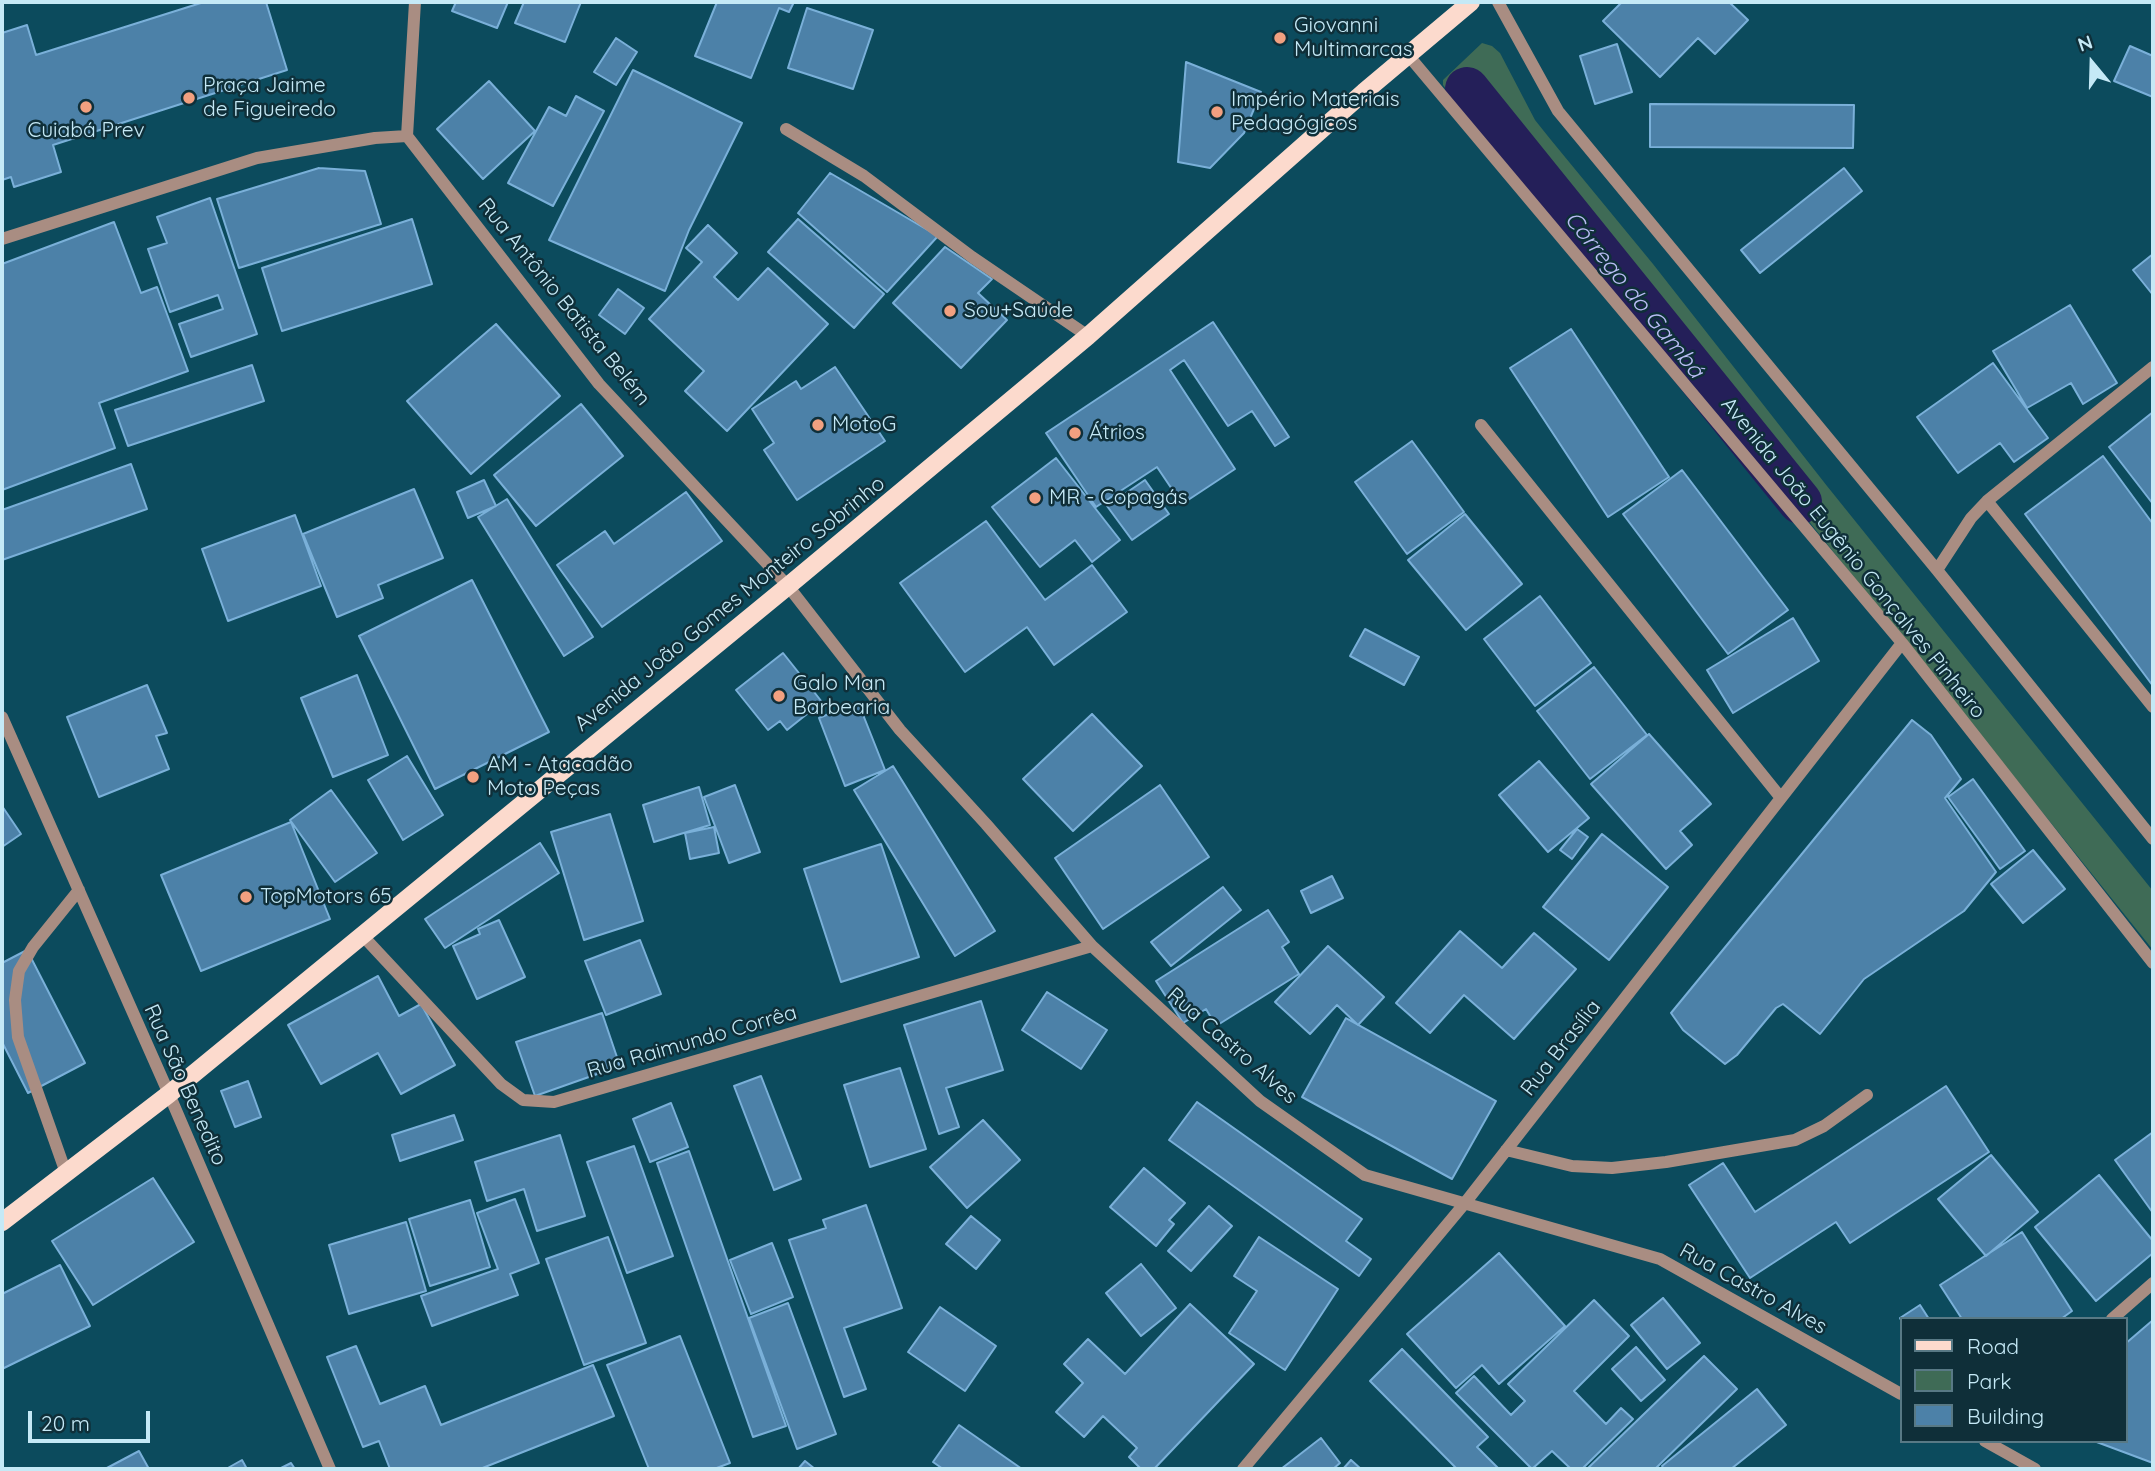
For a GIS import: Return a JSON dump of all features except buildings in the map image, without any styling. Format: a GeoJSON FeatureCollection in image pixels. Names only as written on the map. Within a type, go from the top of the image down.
{"type":"FeatureCollection","features":[{"type":"Feature","properties":{"kind":"main road","name":"Avenida João Gomes Monteiro Sobrinho"},"geometry":{"type":"LineString","coordinates":[[2,1222],[169,1094],[788,586],[1088,336],[1471,2]]}},
{"type":"Feature","properties":{"kind":"street"},"geometry":{"type":"LineString","coordinates":[[2,239],[257,158],[375,138],[407,136],[415,2]]}},
{"type":"Feature","properties":{"kind":"street"},"geometry":{"type":"LineString","coordinates":[[1498,2],[1558,111],[1937,570],[2153,839]]}},
{"type":"Feature","properties":{"kind":"street","name":"Avenida João Eugênio Gonçalves Pinheiro"},"geometry":{"type":"LineString","coordinates":[[1408,55],[1902,643],[2153,963]]}},
{"type":"Feature","properties":{"kind":"street"},"geometry":{"type":"LineString","coordinates":[[786,129],[864,176],[972,257],[1088,336]]}},
{"type":"Feature","properties":{"kind":"street","name":"Rua Antônio Batista Belém"},"geometry":{"type":"LineString","coordinates":[[407,136],[599,384],[788,586]]}},
{"type":"Feature","properties":{"kind":"street"},"geometry":{"type":"LineString","coordinates":[[1937,570],[1972,518],[1987,501],[2153,367]]}},
{"type":"Feature","properties":{"kind":"street"},"geometry":{"type":"LineString","coordinates":[[1481,425],[1781,798]]}},
{"type":"Feature","properties":{"kind":"street"},"geometry":{"type":"LineString","coordinates":[[1987,501],[2153,708]]}},
{"type":"Feature","properties":{"kind":"street","name":"Rua Castro Alves"},"geometry":{"type":"LineString","coordinates":[[788,586],[900,730],[1092,946],[1260,1101],[1365,1175],[1660,1259],[1899,1393]]}},
{"type":"Feature","properties":{"kind":"street","name":"Rua Brasília"},"geometry":{"type":"LineString","coordinates":[[1243,1469],[1465,1203],[1902,643]]}},
{"type":"Feature","properties":{"kind":"street","name":"Rua São Benedito"},"geometry":{"type":"LineString","coordinates":[[2,717],[169,1094],[330,1469]]}},
{"type":"Feature","properties":{"kind":"street"},"geometry":{"type":"LineString","coordinates":[[66,1173],[18,1037],[15,1000],[19,971],[33,947],[79,890]]}},
{"type":"Feature","properties":{"kind":"street","name":"Rua Raimundo Corrêa"},"geometry":{"type":"LineString","coordinates":[[362,935],[501,1084],[523,1100],[554,1102],[1092,946]]}},
{"type":"Feature","properties":{"kind":"street"},"geometry":{"type":"LineString","coordinates":[[1506,1150],[1572,1166],[1612,1168],[1678,1160],[1795,1140],[1824,1126],[1867,1095]]}},
{"type":"Feature","properties":{"kind":"street"},"geometry":{"type":"LineString","coordinates":[[2114,1317],[2153,1283]]}},
{"type":"Feature","properties":{"kind":"street"},"geometry":{"type":"LineString","coordinates":[[1989,1443],[2035,1469]]}},
{"type":"Feature","properties":{"kind":"green space"},"geometry":{"type":"Polygon","coordinates":[[[1482,43],[1492,46],[1500,53],[1535,120],[2153,891],[2153,950],[1799,509],[1795,512],[1562,236],[1443,85],[1443,80],[1482,43]]]}},
{"type":"Feature","properties":{"kind":"waterway","name":"Córrego do Gambá"},"geometry":{"type":"LineString","coordinates":[[1467,89],[1800,502]]}},
{"type":"Feature","properties":{"kind":"place","name":"Giovanni Multimarcas"},"geometry":{"type":"Point","coordinates":[1280,38]}},
{"type":"Feature","properties":{"kind":"place","name":"Praça Jaime de Figueiredo"},"geometry":{"type":"Point","coordinates":[189,98]}},
{"type":"Feature","properties":{"kind":"place","name":"Cuiabá Prev"},"geometry":{"type":"Point","coordinates":[86,107]}},
{"type":"Feature","properties":{"kind":"place","name":"Império Materiais Pedagógicos"},"geometry":{"type":"Point","coordinates":[1217,112]}},
{"type":"Feature","properties":{"kind":"place","name":"Sou+Saúde"},"geometry":{"type":"Point","coordinates":[950,311]}},
{"type":"Feature","properties":{"kind":"place","name":"MotoG"},"geometry":{"type":"Point","coordinates":[818,425]}},
{"type":"Feature","properties":{"kind":"place","name":"Átrios"},"geometry":{"type":"Point","coordinates":[1075,433]}},
{"type":"Feature","properties":{"kind":"place","name":"MR - Copagás"},"geometry":{"type":"Point","coordinates":[1035,498]}},
{"type":"Feature","properties":{"kind":"place","name":"Galo Man Barbearia"},"geometry":{"type":"Point","coordinates":[779,696]}},
{"type":"Feature","properties":{"kind":"place","name":"AM - Atacadão Moto Peças"},"geometry":{"type":"Point","coordinates":[473,777]}},
{"type":"Feature","properties":{"kind":"place","name":"TopMotors 65"},"geometry":{"type":"Point","coordinates":[246,897]}}]}
